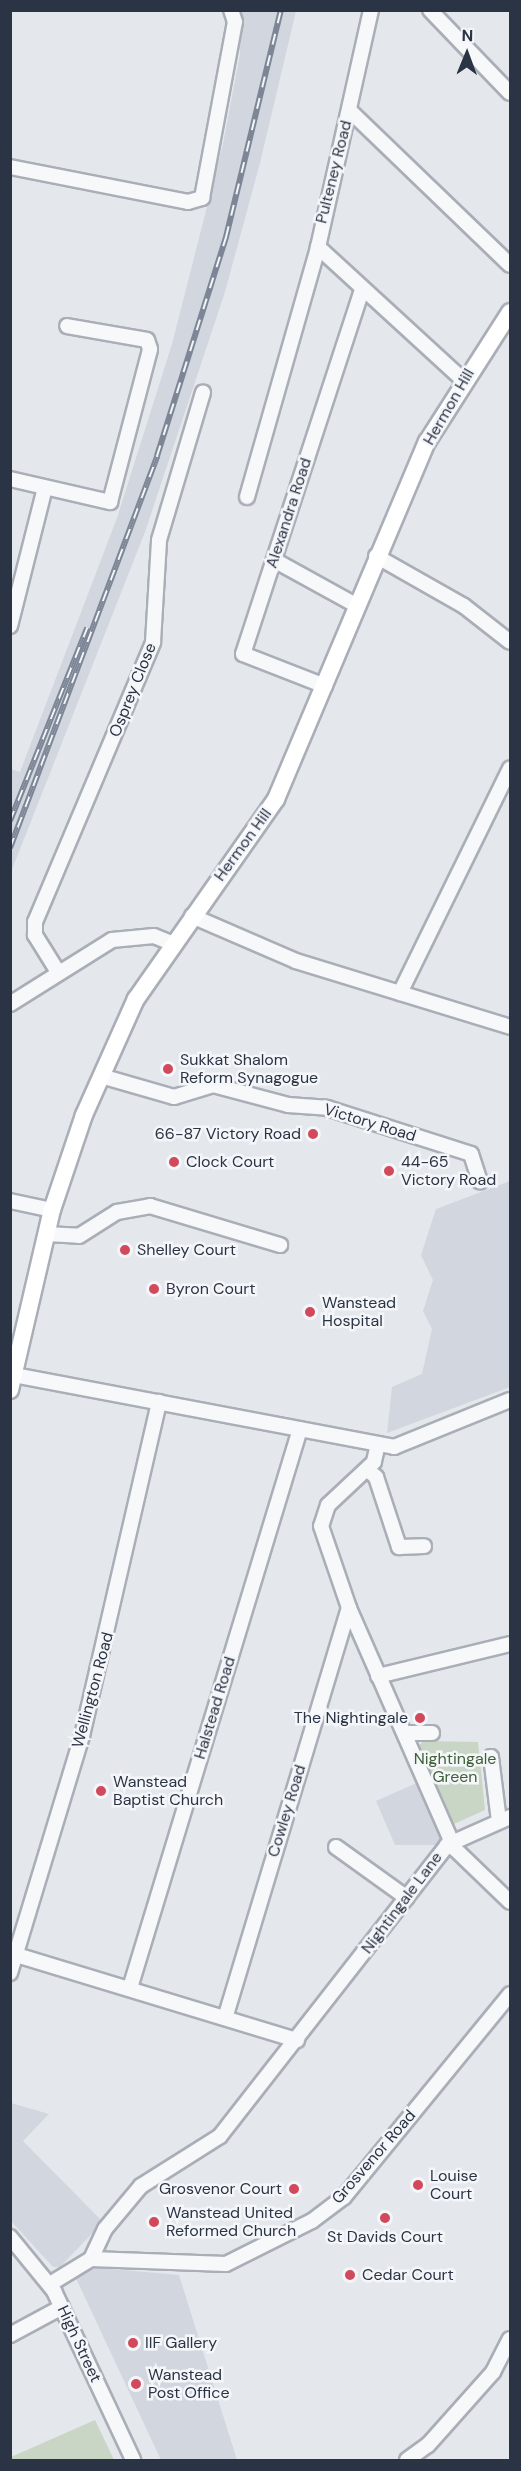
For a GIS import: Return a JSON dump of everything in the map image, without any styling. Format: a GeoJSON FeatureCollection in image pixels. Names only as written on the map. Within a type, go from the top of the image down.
{"type":"FeatureCollection","features":[{"type":"Feature","properties":{"kind":"main road","name":"Hermon Hill"},"geometry":{"type":"LineString","coordinates":[[12,1382],[52,1210],[101,1076],[136,999],[171,942],[276,799],[325,686],[376,556],[428,442],[463,380],[510,312]]}},
{"type":"Feature","properties":{"kind":"street"},"geometry":{"type":"LineString","coordinates":[[10,167],[188,202],[202,198],[235,22],[231,10]]}},
{"type":"Feature","properties":{"kind":"street","name":"Pulteney Road"},"geometry":{"type":"LineString","coordinates":[[370,10],[318,247],[463,380]]}},
{"type":"Feature","properties":{"kind":"street"},"geometry":{"type":"LineString","coordinates":[[429,10],[510,93]]}},
{"type":"Feature","properties":{"kind":"street"},"geometry":{"type":"LineString","coordinates":[[349,110],[510,265]]}},
{"type":"Feature","properties":{"kind":"street"},"geometry":{"type":"LineString","coordinates":[[247,497],[318,247]]}},
{"type":"Feature","properties":{"kind":"street","name":"Alexandra Road"},"geometry":{"type":"LineString","coordinates":[[325,686],[243,654],[362,289]]}},
{"type":"Feature","properties":{"kind":"street"},"geometry":{"type":"LineString","coordinates":[[10,479],[102,503],[110,502],[150,349],[147,340],[67,326]]}},
{"type":"Feature","properties":{"kind":"street","name":"Osprey Close"},"geometry":{"type":"LineString","coordinates":[[58,972],[39,943],[34,922],[153,642],[159,540],[203,392]]}},
{"type":"Feature","properties":{"kind":"street"},"geometry":{"type":"LineString","coordinates":[[10,626],[45,488]]}},
{"type":"Feature","properties":{"kind":"street"},"geometry":{"type":"LineString","coordinates":[[376,556],[464,606],[510,642]]}},
{"type":"Feature","properties":{"kind":"street"},"geometry":{"type":"LineString","coordinates":[[274,560],[356,605]]}},
{"type":"Feature","properties":{"kind":"street"},"geometry":{"type":"LineString","coordinates":[[400,993],[510,768]]}},
{"type":"Feature","properties":{"kind":"street"},"geometry":{"type":"LineString","coordinates":[[192,916],[296,961],[510,1027]]}},
{"type":"Feature","properties":{"kind":"street"},"geometry":{"type":"LineString","coordinates":[[10,1004],[112,940],[154,936],[171,942]]}},
{"type":"Feature","properties":{"kind":"street","name":"Victory Road"},"geometry":{"type":"LineString","coordinates":[[101,1076],[174,1097],[213,1085],[288,1105],[327,1108],[471,1155],[480,1182]]}},
{"type":"Feature","properties":{"kind":"street"},"geometry":{"type":"LineString","coordinates":[[10,1201],[52,1210]]}},
{"type":"Feature","properties":{"kind":"street"},"geometry":{"type":"LineString","coordinates":[[45,1234],[79,1236],[117,1212],[150,1206],[280,1245]]}},
{"type":"Feature","properties":{"kind":"street"},"geometry":{"type":"LineString","coordinates":[[12,1382],[159,1402],[378,1444],[409,1444],[510,1400]]}},
{"type":"Feature","properties":{"kind":"street","name":"Wellington Road"},"geometry":{"type":"LineString","coordinates":[[10,1973],[13,1953],[97,1679],[159,1402]]}},
{"type":"Feature","properties":{"kind":"street","name":"Halstead Road"},"geometry":{"type":"LineString","coordinates":[[130,1988],[300,1429]]}},
{"type":"Feature","properties":{"kind":"street","name":"Nightingale Lane"},"geometry":{"type":"LineString","coordinates":[[91,2259],[105,2229],[134,2194],[220,2136],[453,1842],[349,1608],[321,1516],[368,1470],[378,1444]]}},
{"type":"Feature","properties":{"kind":"street"},"geometry":{"type":"LineString","coordinates":[[368,1470],[376,1477],[399,1547],[424,1546]]}},
{"type":"Feature","properties":{"kind":"street","name":"Cowley Road"},"geometry":{"type":"LineString","coordinates":[[226,2015],[349,1608]]}},
{"type":"Feature","properties":{"kind":"street"},"geometry":{"type":"LineString","coordinates":[[378,1676],[510,1644]]}},
{"type":"Feature","properties":{"kind":"street"},"geometry":{"type":"LineString","coordinates":[[405,1733],[432,1732]]}},
{"type":"Feature","properties":{"kind":"street"},"geometry":{"type":"LineString","coordinates":[[491,1757],[505,1819],[453,1842],[459,1856],[510,1902]]}},
{"type":"Feature","properties":{"kind":"street"},"geometry":{"type":"LineString","coordinates":[[336,1847],[407,1898]]}},
{"type":"Feature","properties":{"kind":"street"},"geometry":{"type":"LineString","coordinates":[[13,1953],[226,2015],[297,2040]]}},
{"type":"Feature","properties":{"kind":"street","name":"Grosvenor Road"},"geometry":{"type":"LineString","coordinates":[[91,2259],[226,2264],[312,2221],[344,2197],[510,1994]]}},
{"type":"Feature","properties":{"kind":"street","name":"High Street"},"geometry":{"type":"LineString","coordinates":[[10,2237],[50,2284],[132,2460]]}},
{"type":"Feature","properties":{"kind":"street"},"geometry":{"type":"LineString","coordinates":[[50,2284],[91,2259]]}},
{"type":"Feature","properties":{"kind":"street"},"geometry":{"type":"LineString","coordinates":[[10,2335],[62,2307]]}},
{"type":"Feature","properties":{"kind":"street"},"geometry":{"type":"LineString","coordinates":[[407,2460],[428,2445],[493,2372],[510,2339]]}},
{"type":"Feature","properties":{"kind":"shaded area"},"geometry":{"type":"Polygon","coordinates":[[[237,11],[296,11],[260,163],[225,292],[145,532],[11,872],[11,769],[20,772],[117,518],[172,344],[223,144],[240,54],[237,11]]]}},
{"type":"Feature","properties":{"kind":"shaded area"},"geometry":{"type":"Polygon","coordinates":[[[510,1181],[510,1387],[387,1433],[392,1387],[422,1374],[432,1329],[423,1311],[433,1280],[421,1255],[436,1209],[510,1181]]]}},
{"type":"Feature","properties":{"kind":"shaded area"},"geometry":{"type":"Polygon","coordinates":[[[421,1781],[443,1833],[441,1845],[395,1845],[376,1801],[421,1781]]]}},
{"type":"Feature","properties":{"kind":"shaded area"},"geometry":{"type":"Polygon","coordinates":[[[11,2103],[49,2114],[23,2141],[103,2222],[60,2267],[53,2267],[11,2221],[11,2103]]]}},
{"type":"Feature","properties":{"kind":"shaded area"},"geometry":{"type":"Polygon","coordinates":[[[90,2267],[179,2275],[237,2460],[161,2460],[74,2274],[90,2267]]]}},
{"type":"Feature","properties":{"kind":"green space","name":"Nightingale Green"},"geometry":{"type":"Polygon","coordinates":[[[423,1741],[478,1742],[485,1810],[454,1824],[417,1748],[423,1741]]]}},
{"type":"Feature","properties":{"kind":"green space"},"geometry":{"type":"Polygon","coordinates":[[[95,2420],[114,2460],[11,2460],[11,2457],[95,2420]]]}},
{"type":"Feature","properties":{"kind":"railway"},"geometry":{"type":"LineString","coordinates":[[10,848],[157,456],[226,237],[281,10]]}},
{"type":"Feature","properties":{"kind":"railway"},"geometry":{"type":"LineString","coordinates":[[10,821],[87,628]]}},
{"type":"Feature","properties":{"kind":"place","name":"Sukkat Shalom Reform Synagogue"},"geometry":{"type":"Point","coordinates":[168,1069]}},
{"type":"Feature","properties":{"kind":"place","name":"66-87 Victory Road"},"geometry":{"type":"Point","coordinates":[313,1134]}},
{"type":"Feature","properties":{"kind":"place","name":"Clock Court"},"geometry":{"type":"Point","coordinates":[174,1162]}},
{"type":"Feature","properties":{"kind":"place","name":"44-65 Victory Road"},"geometry":{"type":"Point","coordinates":[389,1171]}},
{"type":"Feature","properties":{"kind":"place","name":"Shelley Court"},"geometry":{"type":"Point","coordinates":[125,1250]}},
{"type":"Feature","properties":{"kind":"place","name":"Byron Court"},"geometry":{"type":"Point","coordinates":[154,1289]}},
{"type":"Feature","properties":{"kind":"place","name":"Wanstead Hospital"},"geometry":{"type":"Point","coordinates":[310,1312]}},
{"type":"Feature","properties":{"kind":"place","name":"The Nightingale"},"geometry":{"type":"Point","coordinates":[420,1718]}},
{"type":"Feature","properties":{"kind":"place","name":"Wanstead Baptist Church"},"geometry":{"type":"Point","coordinates":[101,1791]}},
{"type":"Feature","properties":{"kind":"place","name":"Louise Court"},"geometry":{"type":"Point","coordinates":[418,2185]}},
{"type":"Feature","properties":{"kind":"place","name":"Grosvenor Court"},"geometry":{"type":"Point","coordinates":[294,2189]}},
{"type":"Feature","properties":{"kind":"place","name":"St Davids Court"},"geometry":{"type":"Point","coordinates":[385,2218]}},
{"type":"Feature","properties":{"kind":"place","name":"Wanstead United Reformed Church"},"geometry":{"type":"Point","coordinates":[154,2222]}},
{"type":"Feature","properties":{"kind":"place","name":"Cedar Court"},"geometry":{"type":"Point","coordinates":[350,2275]}},
{"type":"Feature","properties":{"kind":"place","name":"IIF Gallery"},"geometry":{"type":"Point","coordinates":[133,2343]}},
{"type":"Feature","properties":{"kind":"place","name":"Wanstead Post Office"},"geometry":{"type":"Point","coordinates":[136,2384]}}]}
